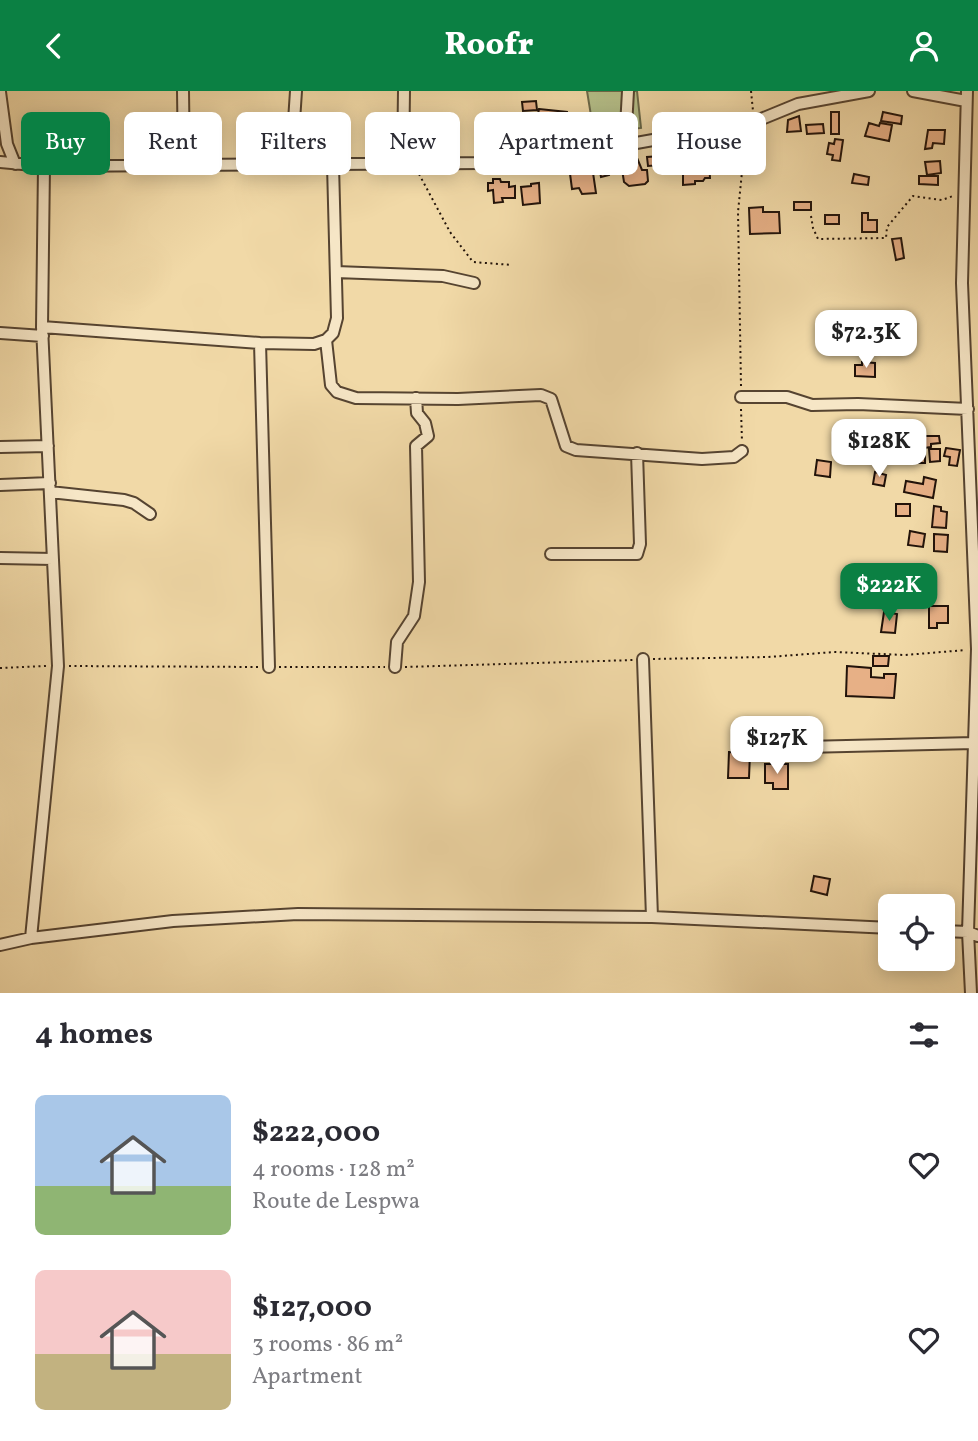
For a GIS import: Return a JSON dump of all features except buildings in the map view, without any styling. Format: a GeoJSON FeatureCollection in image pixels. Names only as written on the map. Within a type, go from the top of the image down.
{"type":"FeatureCollection","features":[{"type":"Feature","properties":{"kind":"street"},"geometry":{"type":"LineString","coordinates":[[183,91],[183,112]]}},
{"type":"Feature","properties":{"kind":"street"},"geometry":{"type":"LineString","coordinates":[[295,112],[296,91]]}},
{"type":"Feature","properties":{"kind":"street"},"geometry":{"type":"LineString","coordinates":[[404,91],[405,112]]}},
{"type":"Feature","properties":{"kind":"street"},"geometry":{"type":"LineString","coordinates":[[627,112],[628,91]]}},
{"type":"Feature","properties":{"kind":"street"},"geometry":{"type":"LineString","coordinates":[[766,116],[798,104],[869,91]]}},
{"type":"Feature","properties":{"kind":"street"},"geometry":{"type":"LineString","coordinates":[[912,91],[967,96],[962,283],[975,531],[977,649],[971,993]]}},
{"type":"Feature","properties":{"kind":"street"},"geometry":{"type":"LineString","coordinates":[[0,92],[7,144],[15,164]]}},
{"type":"Feature","properties":{"kind":"street"},"geometry":{"type":"LineString","coordinates":[[0,162],[21,164]]}},
{"type":"Feature","properties":{"kind":"street"},"geometry":{"type":"LineString","coordinates":[[31,938],[58,666],[43,331],[44,175]]}},
{"type":"Feature","properties":{"kind":"street"},"geometry":{"type":"LineString","coordinates":[[0,333],[43,331],[261,343],[314,344],[326,340],[333,333],[337,319],[333,175]]}},
{"type":"Feature","properties":{"kind":"street"},"geometry":{"type":"LineString","coordinates":[[336,272],[443,276],[474,283]]}},
{"type":"Feature","properties":{"kind":"street"},"geometry":{"type":"LineString","coordinates":[[326,340],[331,385],[337,391],[356,397],[458,399],[541,395],[551,399],[566,446],[576,450],[702,459],[734,457],[742,451]]}},
{"type":"Feature","properties":{"kind":"street"},"geometry":{"type":"LineString","coordinates":[[261,343],[269,667]]}},
{"type":"Feature","properties":{"kind":"street"},"geometry":{"type":"LineString","coordinates":[[741,397],[787,397],[812,405],[858,404],[968,409]]}},
{"type":"Feature","properties":{"kind":"street"},"geometry":{"type":"LineString","coordinates":[[395,667],[397,642],[414,616],[419,582],[416,446],[428,436],[425,423],[417,413],[416,398]]}},
{"type":"Feature","properties":{"kind":"street"},"geometry":{"type":"LineString","coordinates":[[0,447],[48,446]]}},
{"type":"Feature","properties":{"kind":"street"},"geometry":{"type":"LineString","coordinates":[[551,554],[637,554],[640,544],[637,453]]}},
{"type":"Feature","properties":{"kind":"street"},"geometry":{"type":"LineString","coordinates":[[0,485],[50,488],[124,500],[150,514]]}},
{"type":"Feature","properties":{"kind":"street"},"geometry":{"type":"LineString","coordinates":[[0,558],[53,559]]}},
{"type":"Feature","properties":{"kind":"street"},"geometry":{"type":"LineString","coordinates":[[643,659],[652,917]]}},
{"type":"Feature","properties":{"kind":"street"},"geometry":{"type":"LineString","coordinates":[[761,748],[974,743]]}},
{"type":"Feature","properties":{"kind":"street"},"geometry":{"type":"LineString","coordinates":[[0,945],[31,938],[173,921],[298,914],[652,917],[878,928]]}},
{"type":"Feature","properties":{"kind":"street"},"geometry":{"type":"LineString","coordinates":[[955,932],[973,934]]}},
{"type":"Feature","properties":{"kind":"path"},"geometry":{"type":"LineString","coordinates":[[751,91],[753,112]]}},
{"type":"Feature","properties":{"kind":"path"},"geometry":{"type":"LineString","coordinates":[[415,175],[450,232],[473,261],[512,265]]}},
{"type":"Feature","properties":{"kind":"path"},"geometry":{"type":"LineString","coordinates":[[742,175],[738,212],[742,451]]}},
{"type":"Feature","properties":{"kind":"path"},"geometry":{"type":"LineString","coordinates":[[811,216],[818,239],[886,238],[887,227],[913,196],[942,200],[964,192]]}},
{"type":"Feature","properties":{"kind":"path"},"geometry":{"type":"LineString","coordinates":[[0,667],[395,667],[768,657],[834,652],[905,655],[977,649]]}},
{"type":"Feature","properties":{"kind":"green space"},"geometry":{"type":"Polygon","coordinates":[[[587,91],[637,91],[641,128],[638,128],[638,112],[590,112],[587,91]]]}}]}
